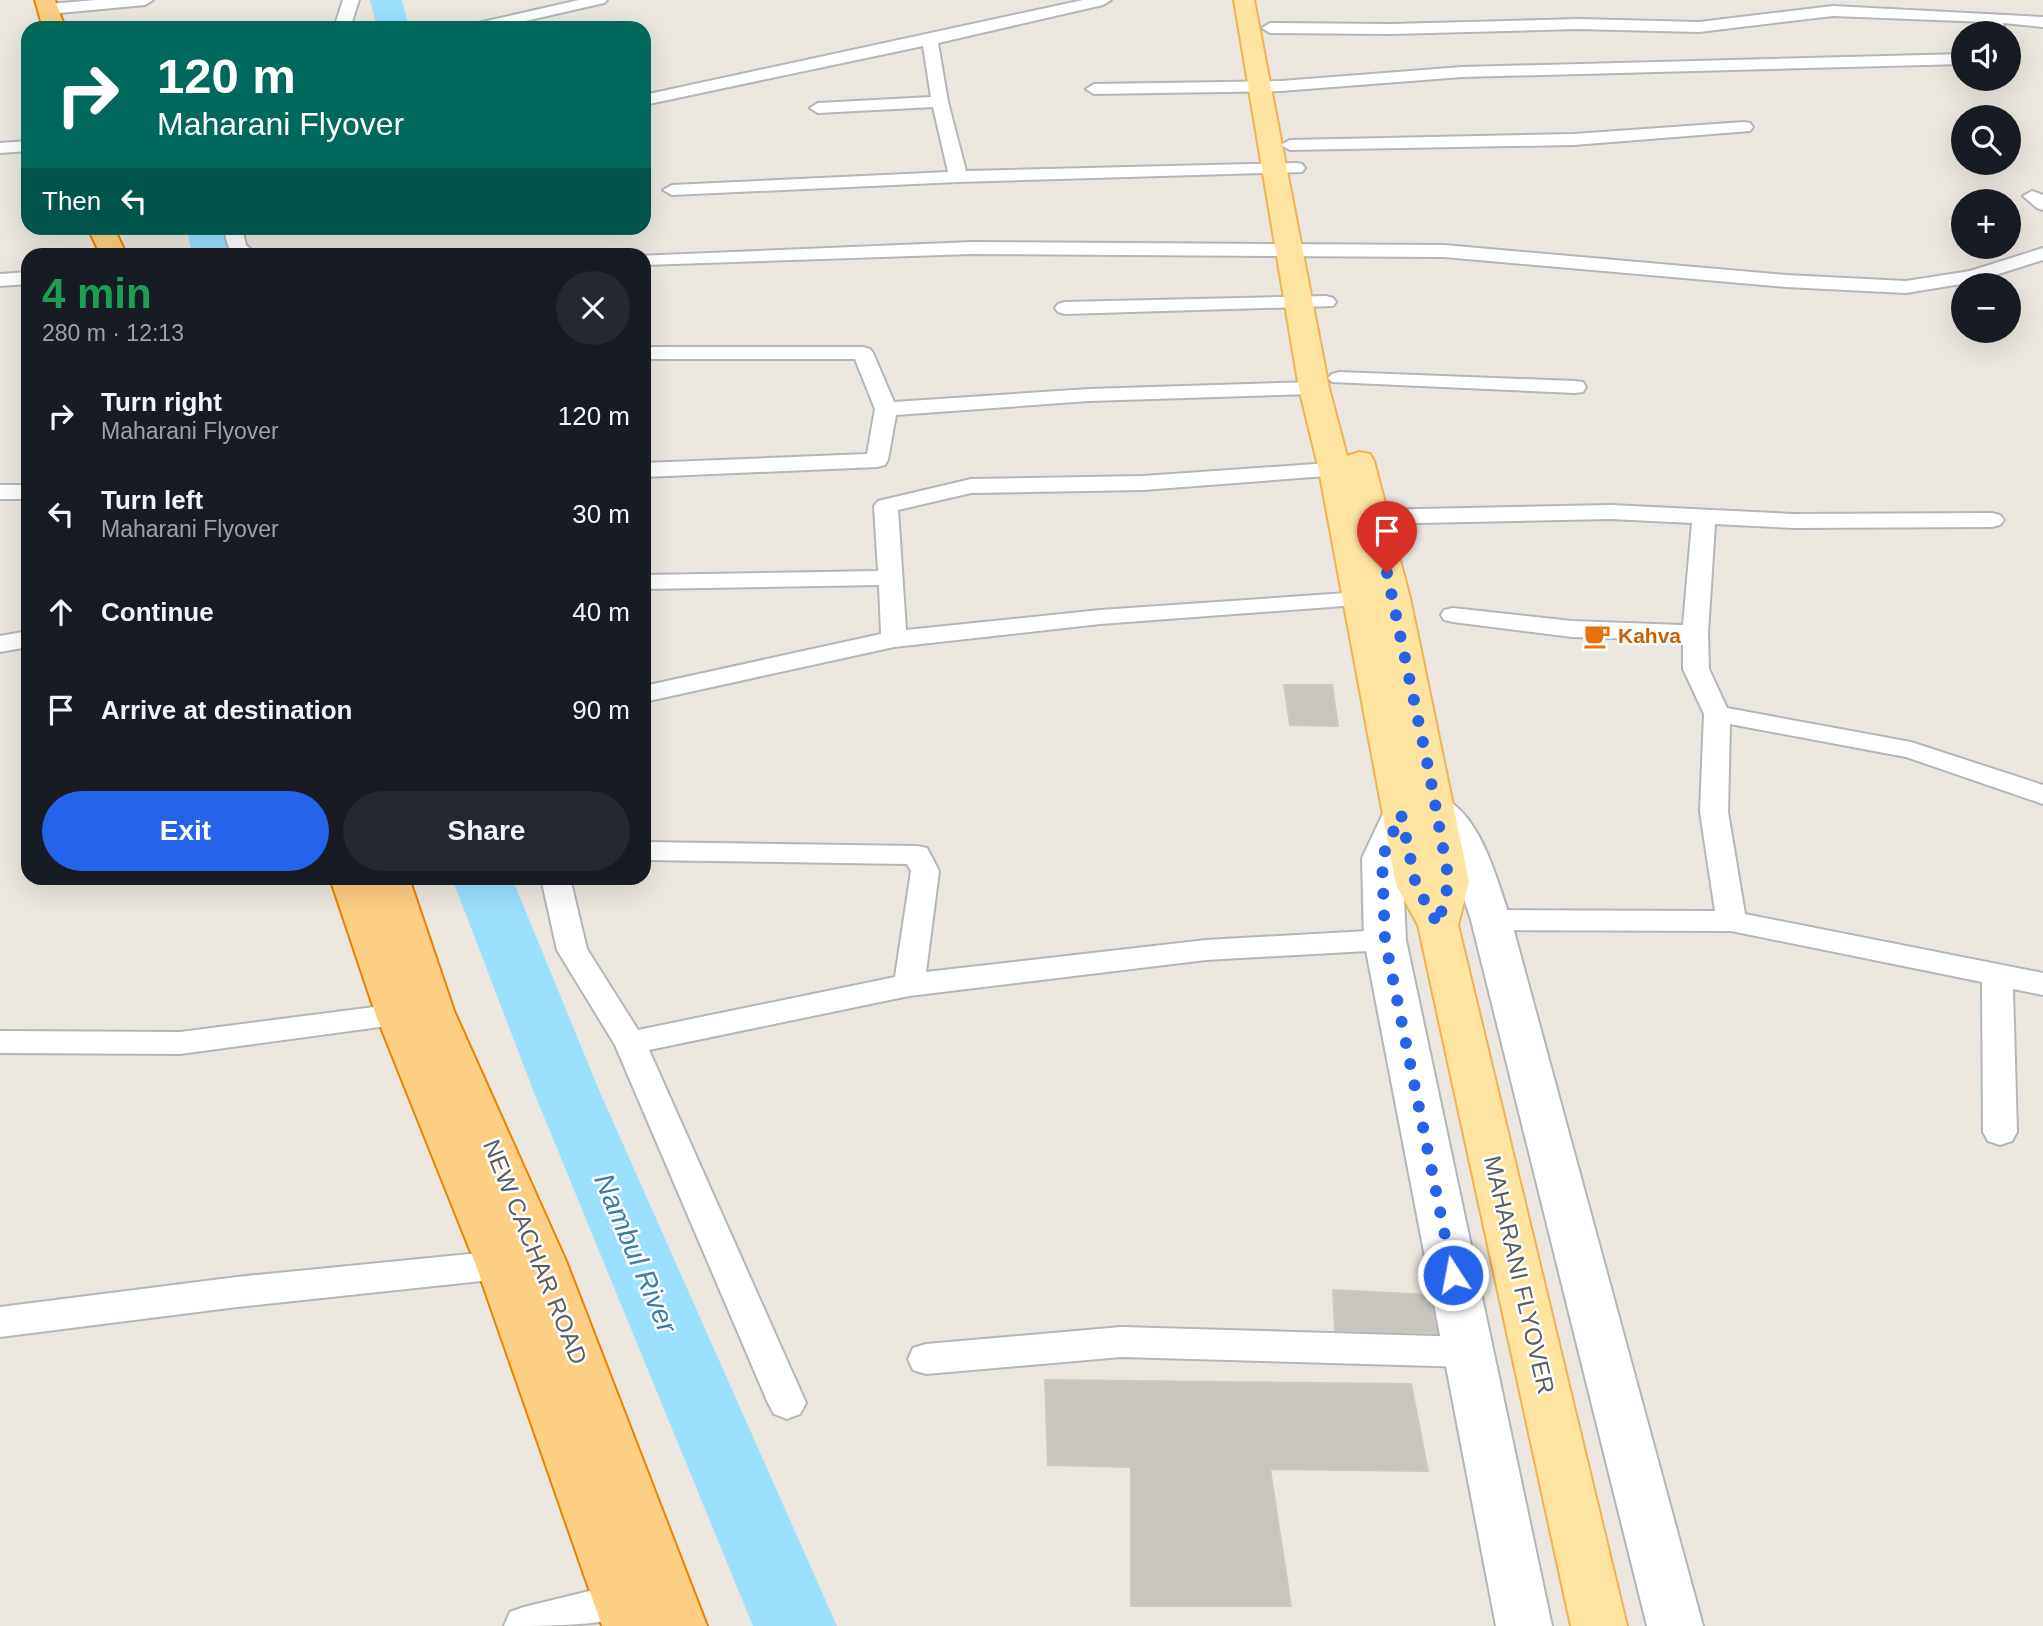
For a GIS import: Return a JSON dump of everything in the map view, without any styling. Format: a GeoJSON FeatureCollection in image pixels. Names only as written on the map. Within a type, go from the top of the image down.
{"type":"FeatureCollection","features":[{"type":"Feature","properties":{"kind":"highway","name":"NEW CACHAR ROAD"},"geometry":{"type":"LineString","coordinates":[[353,885],[415,1013],[542,1261],[679,1626]]}},
{"type":"Feature","properties":{"kind":"highway","name":"NEW CACHAR ROAD"},"geometry":{"type":"LineString","coordinates":[[390,885],[415,1013],[500,1265],[626,1614]]}},
{"type":"Feature","properties":{"kind":"main road"},"geometry":{"type":"LineString","coordinates":[[1244,0],[1271,86],[1287,160],[1326,383],[1348,469],[1361,599],[1422,831]]}},
{"type":"Feature","properties":{"kind":"main road"},"geometry":{"type":"LineString","coordinates":[[1267,14],[1271,86]]}},
{"type":"Feature","properties":{"kind":"main road"},"geometry":{"type":"LineString","coordinates":[[1348,469],[1372,517],[1393,598],[1422,831]]}},
{"type":"Feature","properties":{"kind":"main road","name":"MAHARANI FLYOVER"},"geometry":{"type":"LineString","coordinates":[[1422,831],[1416,885],[1438,925],[1599,1626]]}},
{"type":"Feature","properties":{"kind":"street"},"geometry":{"type":"LineString","coordinates":[[50,15],[145,0]]}},
{"type":"Feature","properties":{"kind":"street"},"geometry":{"type":"LineString","coordinates":[[344,21],[351,0]]}},
{"type":"Feature","properties":{"kind":"street"},"geometry":{"type":"LineString","coordinates":[[505,21],[599,0]]}},
{"type":"Feature","properties":{"kind":"street"},"geometry":{"type":"LineString","coordinates":[[651,99],[930,40],[1103,0]]}},
{"type":"Feature","properties":{"kind":"street"},"geometry":{"type":"LineString","coordinates":[[1267,14],[1391,29],[1566,24],[1699,27],[1794,13],[1833,11],[1951,22]]}},
{"type":"Feature","properties":{"kind":"street"},"geometry":{"type":"LineString","coordinates":[[2021,24],[2043,22]]}},
{"type":"Feature","properties":{"kind":"street"},"geometry":{"type":"LineString","coordinates":[[930,40],[940,102],[957,177]]}},
{"type":"Feature","properties":{"kind":"street"},"geometry":{"type":"LineString","coordinates":[[1094,89],[1271,86],[1462,72],[1951,59]]}},
{"type":"Feature","properties":{"kind":"street"},"geometry":{"type":"LineString","coordinates":[[818,108],[940,102]]}},
{"type":"Feature","properties":{"kind":"street"},"geometry":{"type":"LineString","coordinates":[[672,190],[1287,160],[1744,127]]}},
{"type":"Feature","properties":{"kind":"street"},"geometry":{"type":"LineString","coordinates":[[0,148],[21,146]]}},
{"type":"Feature","properties":{"kind":"street"},"geometry":{"type":"LineString","coordinates":[[651,260],[972,248],[1444,251],[1786,281],[1906,287],[1973,276],[2042,255]]}},
{"type":"Feature","properties":{"kind":"street"},"geometry":{"type":"LineString","coordinates":[[0,280],[21,278]]}},
{"type":"Feature","properties":{"kind":"street"},"geometry":{"type":"LineString","coordinates":[[1065,308],[1312,303]]}},
{"type":"Feature","properties":{"kind":"street"},"geometry":{"type":"LineString","coordinates":[[651,353],[863,353],[886,409],[877,460],[886,506],[894,639]]}},
{"type":"Feature","properties":{"kind":"street"},"geometry":{"type":"LineString","coordinates":[[886,409],[1326,383],[1575,387]]}},
{"type":"Feature","properties":{"kind":"street"},"geometry":{"type":"LineString","coordinates":[[651,470],[877,460]]}},
{"type":"Feature","properties":{"kind":"street"},"geometry":{"type":"LineString","coordinates":[[886,506],[971,486],[1143,483],[1348,469]]}},
{"type":"Feature","properties":{"kind":"street"},"geometry":{"type":"LineString","coordinates":[[0,492],[21,492]]}},
{"type":"Feature","properties":{"kind":"street"},"geometry":{"type":"LineString","coordinates":[[1372,517],[1611,512],[1807,521],[1992,520]]}},
{"type":"Feature","properties":{"kind":"street"},"geometry":{"type":"LineString","coordinates":[[1704,516],[1695,633],[1696,669],[1717,714],[1714,812],[1731,921]]}},
{"type":"Feature","properties":{"kind":"street"},"geometry":{"type":"LineString","coordinates":[[651,582],[890,578]]}},
{"type":"Feature","properties":{"kind":"street"},"geometry":{"type":"LineString","coordinates":[[651,692],[894,639],[1100,617],[1361,599]]}},
{"type":"Feature","properties":{"kind":"street"},"geometry":{"type":"LineString","coordinates":[[1453,615],[1572,629],[1695,633]]}},
{"type":"Feature","properties":{"kind":"street"},"geometry":{"type":"LineString","coordinates":[[0,644],[21,640]]}},
{"type":"Feature","properties":{"kind":"street"},"geometry":{"type":"LineString","coordinates":[[1717,714],[1911,750],[2043,795]]}},
{"type":"Feature","properties":{"kind":"street"},"geometry":{"type":"LineString","coordinates":[[1524,1626],[1385,940],[1382,858],[1422,831],[1464,842],[1490,920],[1675,1626]]}},
{"type":"Feature","properties":{"kind":"street"},"geometry":{"type":"LineString","coordinates":[[651,851],[918,855],[925,871],[909,985]]}},
{"type":"Feature","properties":{"kind":"street"},"geometry":{"type":"LineString","coordinates":[[557,885],[572,950],[630,1043],[787,1403]]}},
{"type":"Feature","properties":{"kind":"street"},"geometry":{"type":"LineString","coordinates":[[1490,920],[1731,921],[2043,984]]}},
{"type":"Feature","properties":{"kind":"street"},"geometry":{"type":"LineString","coordinates":[[630,1043],[909,985],[1206,950],[1385,940]]}},
{"type":"Feature","properties":{"kind":"street"},"geometry":{"type":"LineString","coordinates":[[1997,975],[2000,1132]]}},
{"type":"Feature","properties":{"kind":"street"},"geometry":{"type":"LineString","coordinates":[[0,1042],[180,1043],[415,1013]]}},
{"type":"Feature","properties":{"kind":"street"},"geometry":{"type":"LineString","coordinates":[[0,1322],[237,1292],[500,1265]]}},
{"type":"Feature","properties":{"kind":"street"},"geometry":{"type":"LineString","coordinates":[[926,1359],[1121,1342],[1469,1352]]}},
{"type":"Feature","properties":{"kind":"street"},"geometry":{"type":"LineString","coordinates":[[524,1626],[626,1614]]}},
{"type":"Feature","properties":{"kind":"building"},"geometry":{"type":"Polygon","coordinates":[[[1284,685],[1332,685],[1338,726],[1290,725],[1284,685]]]}},
{"type":"Feature","properties":{"kind":"building"},"geometry":{"type":"Polygon","coordinates":[[[1333,1290],[1430,1295],[1437,1333],[1335,1331],[1333,1290]]]}},
{"type":"Feature","properties":{"kind":"building"},"geometry":{"type":"Polygon","coordinates":[[[1045,1380],[1411,1384],[1428,1471],[1270,1469],[1291,1606],[1131,1606],[1131,1467],[1048,1465],[1045,1380]]]}},
{"type":"Feature","properties":{"kind":"waterway","name":"Nambul River"},"geometry":{"type":"LineString","coordinates":[[386,0],[391,21]]}},
{"type":"Feature","properties":{"kind":"waterway","name":"Nambul River"},"geometry":{"type":"LineString","coordinates":[[207,235],[211,248]]}},
{"type":"Feature","properties":{"kind":"waterway","name":"Nambul River"},"geometry":{"type":"LineString","coordinates":[[485,885],[566,1090],[795,1626]]}},
{"type":"Feature","properties":{"kind":"place","name":"Kahva"},"geometry":{"type":"Point","coordinates":[1597,636]}},
{"type":"Feature","properties":{"kind":"route"},"geometry":{"type":"LineString","coordinates":[[1387,573],[1449,881],[1438,925],[1416,885],[1401,814],[1382,858],[1385,940],[1453,1275]]}}]}
